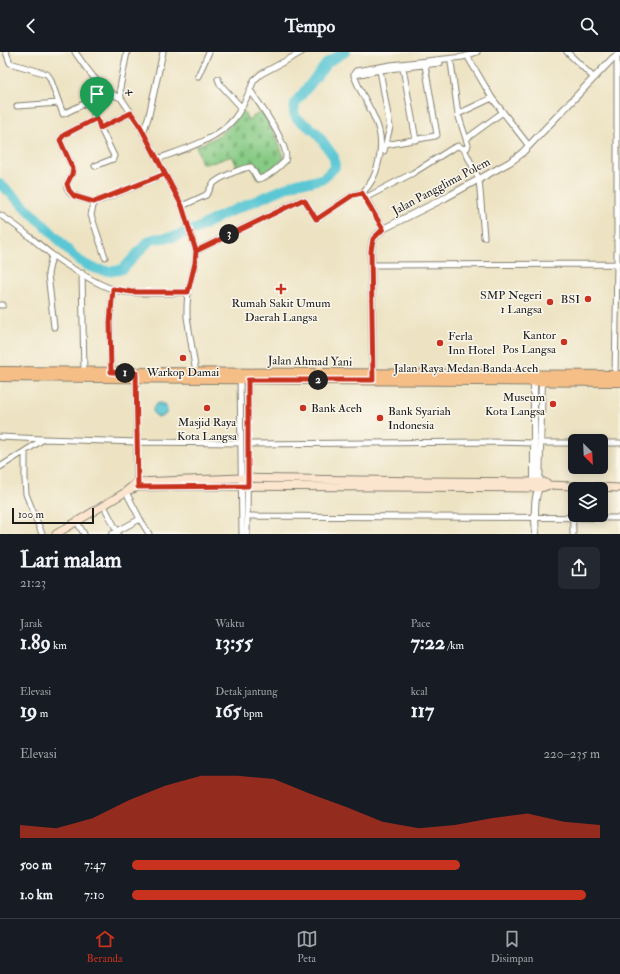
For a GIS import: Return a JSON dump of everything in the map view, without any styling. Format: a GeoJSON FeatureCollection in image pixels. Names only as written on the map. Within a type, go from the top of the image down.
{"type":"FeatureCollection","features":[{"type":"Feature","properties":{"kind":"main road","name":"Jalan Ahmad Yani"},"geometry":{"type":"LineString","coordinates":[[0,371],[111,372],[136,375],[196,373],[244,376],[538,378],[618,377]]}},
{"type":"Feature","properties":{"kind":"main road"},"geometry":{"type":"LineString","coordinates":[[0,377],[136,375],[244,376]]}},
{"type":"Feature","properties":{"kind":"main road"},"geometry":{"type":"LineString","coordinates":[[56,534],[138,484],[187,483],[245,478],[395,484],[544,487],[549,485],[568,487]]}},
{"type":"Feature","properties":{"kind":"main road"},"geometry":{"type":"LineString","coordinates":[[187,483],[245,486],[395,484]]}},
{"type":"Feature","properties":{"kind":"main road"},"geometry":{"type":"LineString","coordinates":[[608,488],[620,488]]}},
{"type":"Feature","properties":{"kind":"street"},"geometry":{"type":"LineString","coordinates":[[6,52],[10,63],[47,74],[64,114],[88,102],[97,118],[114,158],[95,166]]}},
{"type":"Feature","properties":{"kind":"street"},"geometry":{"type":"LineString","coordinates":[[75,52],[91,74],[114,95],[121,98]]}},
{"type":"Feature","properties":{"kind":"street","name":"4"},"geometry":{"type":"LineString","coordinates":[[127,52],[120,88],[121,98],[143,132],[182,206],[196,251]]}},
{"type":"Feature","properties":{"kind":"street"},"geometry":{"type":"LineString","coordinates":[[143,132],[163,52]]}},
{"type":"Feature","properties":{"kind":"street"},"geometry":{"type":"LineString","coordinates":[[198,76],[209,52]]}},
{"type":"Feature","properties":{"kind":"street"},"geometry":{"type":"LineString","coordinates":[[157,159],[210,138],[230,123],[241,107],[254,80],[261,74],[293,55],[302,52]]}},
{"type":"Feature","properties":{"kind":"street"},"geometry":{"type":"LineString","coordinates":[[354,76],[380,70],[451,62],[470,57],[477,52]]}},
{"type":"Feature","properties":{"kind":"street"},"geometry":{"type":"LineString","coordinates":[[567,52],[594,78]]}},
{"type":"Feature","properties":{"kind":"street"},"geometry":{"type":"LineString","coordinates":[[618,54],[618,377]]}},
{"type":"Feature","properties":{"kind":"street","name":"Jalan Pangglima Polem"},"geometry":{"type":"LineString","coordinates":[[373,377],[371,251],[373,239],[383,229],[510,162],[529,146],[618,54]]}},
{"type":"Feature","properties":{"kind":"street"},"geometry":{"type":"LineString","coordinates":[[364,195],[378,168],[381,151],[381,137],[373,114],[354,76],[354,72],[358,70],[392,65],[470,57]]}},
{"type":"Feature","properties":{"kind":"street"},"geometry":{"type":"LineString","coordinates":[[470,57],[492,98],[529,146]]}},
{"type":"Feature","properties":{"kind":"street"},"geometry":{"type":"LineString","coordinates":[[451,62],[458,114],[468,147],[464,149]]}},
{"type":"Feature","properties":{"kind":"street"},"geometry":{"type":"LineString","coordinates":[[385,145],[435,136],[437,133],[425,65]]}},
{"type":"Feature","properties":{"kind":"street"},"geometry":{"type":"LineString","coordinates":[[403,68],[416,140]]}},
{"type":"Feature","properties":{"kind":"street"},"geometry":{"type":"LineString","coordinates":[[364,195],[381,168],[385,145],[390,132],[380,70]]}},
{"type":"Feature","properties":{"kind":"street"},"geometry":{"type":"LineString","coordinates":[[218,79],[220,84],[241,107]]}},
{"type":"Feature","properties":{"kind":"street"},"geometry":{"type":"LineString","coordinates":[[182,206],[209,192],[213,183],[238,171],[251,167],[259,179],[266,176],[285,161],[287,155],[271,121],[250,90]]}},
{"type":"Feature","properties":{"kind":"street"},"geometry":{"type":"LineString","coordinates":[[458,114],[492,98]]}},
{"type":"Feature","properties":{"kind":"street"},"geometry":{"type":"LineString","coordinates":[[17,106],[59,103]]}},
{"type":"Feature","properties":{"kind":"street"},"geometry":{"type":"LineString","coordinates":[[466,139],[503,112]]}},
{"type":"Feature","properties":{"kind":"street"},"geometry":{"type":"LineString","coordinates":[[100,128],[131,113]]}},
{"type":"Feature","properties":{"kind":"street"},"geometry":{"type":"LineString","coordinates":[[97,118],[64,135],[60,140],[73,169],[67,184],[69,190],[74,196],[94,202],[165,174]]}},
{"type":"Feature","properties":{"kind":"street"},"geometry":{"type":"LineString","coordinates":[[196,373],[188,317],[188,292],[195,263],[196,251],[302,200],[305,201],[317,219],[353,195],[364,195],[413,173],[456,146],[464,149],[479,179],[484,236]]}},
{"type":"Feature","properties":{"kind":"street"},"geometry":{"type":"LineString","coordinates":[[364,195],[383,229]]}},
{"type":"Feature","properties":{"kind":"street"},"geometry":{"type":"LineString","coordinates":[[94,202],[91,215],[105,257]]}},
{"type":"Feature","properties":{"kind":"street"},"geometry":{"type":"LineString","coordinates":[[0,215],[10,221],[52,255],[82,274],[113,289],[132,292],[188,292]]}},
{"type":"Feature","properties":{"kind":"street"},"geometry":{"type":"LineString","coordinates":[[52,255],[48,274],[54,327]]}},
{"type":"Feature","properties":{"kind":"street"},"geometry":{"type":"LineString","coordinates":[[371,265],[618,264]]}},
{"type":"Feature","properties":{"kind":"street"},"geometry":{"type":"LineString","coordinates":[[82,274],[84,372]]}},
{"type":"Feature","properties":{"kind":"street"},"geometry":{"type":"LineString","coordinates":[[111,372],[110,322],[113,289]]}},
{"type":"Feature","properties":{"kind":"street"},"geometry":{"type":"LineString","coordinates":[[136,375],[138,484]]}},
{"type":"Feature","properties":{"kind":"street"},"geometry":{"type":"LineString","coordinates":[[244,376],[241,443],[245,478]]}},
{"type":"Feature","properties":{"kind":"street"},"geometry":{"type":"LineString","coordinates":[[242,534],[248,444],[244,376]]}},
{"type":"Feature","properties":{"kind":"street"},"geometry":{"type":"LineString","coordinates":[[536,534],[535,518],[537,486],[538,378]]}},
{"type":"Feature","properties":{"kind":"street"},"geometry":{"type":"LineString","coordinates":[[0,437],[137,442],[241,443]]}},
{"type":"Feature","properties":{"kind":"street"},"geometry":{"type":"LineString","coordinates":[[0,467],[44,439]]}},
{"type":"Feature","properties":{"kind":"street"},"geometry":{"type":"LineString","coordinates":[[248,444],[486,442],[568,443]]}},
{"type":"Feature","properties":{"kind":"street"},"geometry":{"type":"LineString","coordinates":[[608,443],[620,443]]}},
{"type":"Feature","properties":{"kind":"street"},"geometry":{"type":"LineString","coordinates":[[25,450],[26,494],[41,534]]}},
{"type":"Feature","properties":{"kind":"street"},"geometry":{"type":"LineString","coordinates":[[245,486],[247,534]]}},
{"type":"Feature","properties":{"kind":"street"},"geometry":{"type":"LineString","coordinates":[[126,492],[149,534]]}},
{"type":"Feature","properties":{"kind":"street"},"geometry":{"type":"LineString","coordinates":[[104,506],[116,533],[140,519]]}},
{"type":"Feature","properties":{"kind":"street"},"geometry":{"type":"LineString","coordinates":[[247,516],[568,518]]}},
{"type":"Feature","properties":{"kind":"street"},"geometry":{"type":"LineString","coordinates":[[608,518],[620,518]]}},
{"type":"Feature","properties":{"kind":"street"},"geometry":{"type":"LineString","coordinates":[[77,522],[84,534]]}},
{"type":"Feature","properties":{"kind":"street"},"geometry":{"type":"LineString","coordinates":[[573,522],[573,534]]}},
{"type":"Feature","properties":{"kind":"green space"},"geometry":{"type":"Polygon","coordinates":[[[243,110],[248,120],[262,111],[278,141],[284,158],[268,173],[258,179],[252,166],[239,170],[232,156],[215,162],[202,164],[196,146],[211,140],[223,132],[234,122],[243,110]]]}},
{"type":"Feature","properties":{"kind":"water"},"geometry":{"type":"Polygon","coordinates":[[[157,403],[163,403],[167,407],[167,413],[163,417],[157,417],[153,413],[153,407],[157,403]]]}},
{"type":"Feature","properties":{"kind":"waterway"},"geometry":{"type":"LineString","coordinates":[[0,184],[29,210],[77,259],[96,269],[108,271],[119,270],[124,268],[148,242],[153,239],[173,237],[198,228],[220,216],[300,182],[310,182],[324,178],[335,167],[334,157],[316,132],[296,118],[294,113],[295,103],[328,62],[345,52]]}},
{"type":"Feature","properties":{"kind":"place","name":"Rumah Sakit Umum Daerah Langsa"},"geometry":{"type":"Point","coordinates":[281,289]}},
{"type":"Feature","properties":{"kind":"place","name":"BSI"},"geometry":{"type":"Point","coordinates":[588,299]}},
{"type":"Feature","properties":{"kind":"place","name":"SMP Negeri 1 Langsa"},"geometry":{"type":"Point","coordinates":[550,302]}},
{"type":"Feature","properties":{"kind":"place","name":"Kantor Pos Langsa"},"geometry":{"type":"Point","coordinates":[564,342]}},
{"type":"Feature","properties":{"kind":"place","name":"Ferla Inn Hotel"},"geometry":{"type":"Point","coordinates":[440,343]}},
{"type":"Feature","properties":{"kind":"place","name":"Warkop Damai"},"geometry":{"type":"Point","coordinates":[183,358]}},
{"type":"Feature","properties":{"kind":"place","name":"Museum Kota Langsa"},"geometry":{"type":"Point","coordinates":[553,404]}},
{"type":"Feature","properties":{"kind":"place","name":"Masjid Raya Kota Langsa"},"geometry":{"type":"Point","coordinates":[207,408]}},
{"type":"Feature","properties":{"kind":"place","name":"Bank Aceh"},"geometry":{"type":"Point","coordinates":[303,408]}},
{"type":"Feature","properties":{"kind":"place","name":"Bank Syariah Indonesia"},"geometry":{"type":"Point","coordinates":[380,418]}},
{"type":"Feature","properties":{"kind":"route"},"geometry":{"type":"LineString","coordinates":[[97,118],[64,135],[60,140],[73,169],[67,184],[67,188],[71,194],[94,202],[165,174],[182,206],[185,215],[196,251],[302,200],[305,201],[317,219],[353,195],[360,193],[362,193],[383,229],[373,239],[371,251],[374,361],[373,380],[248,380],[248,486],[138,487],[136,373],[111,372],[110,322],[113,289],[132,292],[188,292],[195,263],[196,251],[182,206],[140,126],[131,113],[100,128],[97,118]]}}]}
